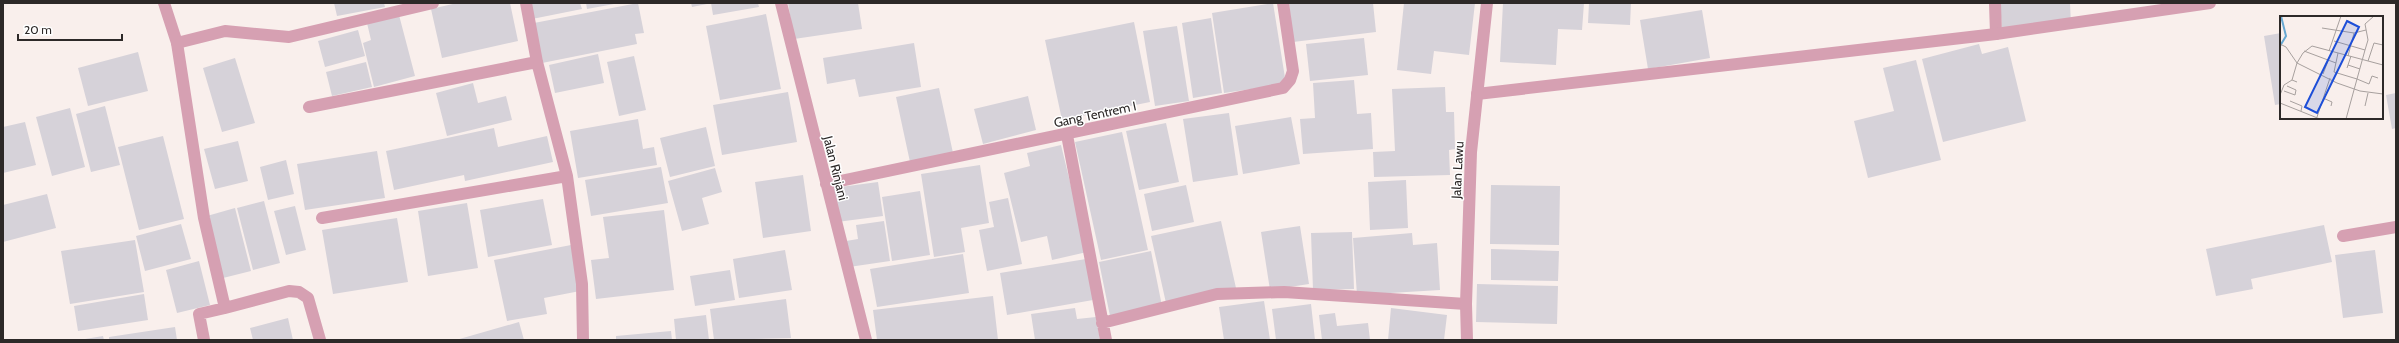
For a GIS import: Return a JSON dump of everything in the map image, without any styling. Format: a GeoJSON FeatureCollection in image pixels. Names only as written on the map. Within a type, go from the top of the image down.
{"type":"FeatureCollection","features":[{"type":"Feature","properties":{"kind":"street"},"geometry":{"type":"LineString","coordinates":[[164,3],[177,44],[204,218],[225,308]]}},
{"type":"Feature","properties":{"kind":"street"},"geometry":{"type":"LineString","coordinates":[[177,44],[225,31],[289,37],[433,3]]}},
{"type":"Feature","properties":{"kind":"street"},"geometry":{"type":"LineString","coordinates":[[526,3],[537,62],[567,176],[582,284],[583,340]]}},
{"type":"Feature","properties":{"kind":"street","name":"Jalan Rinjani"},"geometry":{"type":"LineString","coordinates":[[781,3],[866,340]]}},
{"type":"Feature","properties":{"kind":"street","name":"Gang Tentrem I"},"geometry":{"type":"LineString","coordinates":[[826,184],[1067,135],[1283,88],[1290,80],[1293,71],[1283,3]]}},
{"type":"Feature","properties":{"kind":"street","name":"Jalan Lawu"},"geometry":{"type":"LineString","coordinates":[[1467,340],[1466,304],[1471,152],[1487,3]]}},
{"type":"Feature","properties":{"kind":"street"},"geometry":{"type":"LineString","coordinates":[[1995,3],[1996,34]]}},
{"type":"Feature","properties":{"kind":"street"},"geometry":{"type":"LineString","coordinates":[[1477,94],[1996,34],[2210,3]]}},
{"type":"Feature","properties":{"kind":"street"},"geometry":{"type":"LineString","coordinates":[[309,107],[537,62]]}},
{"type":"Feature","properties":{"kind":"street"},"geometry":{"type":"LineString","coordinates":[[1067,135],[1106,340]]}},
{"type":"Feature","properties":{"kind":"street"},"geometry":{"type":"LineString","coordinates":[[322,218],[567,176]]}},
{"type":"Feature","properties":{"kind":"street"},"geometry":{"type":"LineString","coordinates":[[2343,236],[2396,228]]}},
{"type":"Feature","properties":{"kind":"street"},"geometry":{"type":"LineString","coordinates":[[204,340],[199,314],[289,291],[299,292],[308,298],[320,340]]}},
{"type":"Feature","properties":{"kind":"street"},"geometry":{"type":"LineString","coordinates":[[1102,323],[1217,294],[1284,292],[1466,304]]}},
{"type":"Feature","properties":{"kind":"building"},"geometry":{"type":"Polygon","coordinates":[[[334,3],[384,3],[385,7],[337,16],[334,3]]]}},
{"type":"Feature","properties":{"kind":"building"},"geometry":{"type":"Polygon","coordinates":[[[457,3],[510,3],[518,41],[442,58],[431,9],[457,3]]]}},
{"type":"Feature","properties":{"kind":"building"},"geometry":{"type":"Polygon","coordinates":[[[529,3],[580,3],[582,9],[532,19],[529,3]]]}},
{"type":"Feature","properties":{"kind":"building"},"geometry":{"type":"Polygon","coordinates":[[[586,3],[614,3],[614,4],[587,9],[586,3]]]}},
{"type":"Feature","properties":{"kind":"building"},"geometry":{"type":"Polygon","coordinates":[[[638,3],[644,33],[635,34],[637,44],[542,63],[534,23],[638,3]]]}},
{"type":"Feature","properties":{"kind":"building"},"geometry":{"type":"Polygon","coordinates":[[[691,3],[707,3],[707,4],[692,7],[691,3]]]}},
{"type":"Feature","properties":{"kind":"building"},"geometry":{"type":"Polygon","coordinates":[[[711,3],[758,3],[759,7],[713,15],[711,3]]]}},
{"type":"Feature","properties":{"kind":"building"},"geometry":{"type":"Polygon","coordinates":[[[788,3],[858,3],[862,29],[794,39],[788,3]]]}},
{"type":"Feature","properties":{"kind":"building"},"geometry":{"type":"Polygon","coordinates":[[[1273,3],[1286,84],[1224,93],[1212,13],[1273,3]]]}},
{"type":"Feature","properties":{"kind":"building"},"geometry":{"type":"Polygon","coordinates":[[[1289,3],[1373,3],[1376,32],[1293,42],[1289,3]]]}},
{"type":"Feature","properties":{"kind":"building"},"geometry":{"type":"Polygon","coordinates":[[[1404,3],[1475,3],[1469,55],[1434,51],[1431,74],[1397,70],[1404,3]]]}},
{"type":"Feature","properties":{"kind":"building"},"geometry":{"type":"Polygon","coordinates":[[[1503,3],[1584,3],[1582,30],[1558,29],[1556,65],[1500,62],[1503,3]]]}},
{"type":"Feature","properties":{"kind":"building"},"geometry":{"type":"Polygon","coordinates":[[[1589,3],[1631,3],[1630,25],[1588,23],[1589,3]]]}},
{"type":"Feature","properties":{"kind":"building"},"geometry":{"type":"Polygon","coordinates":[[[2000,3],[2070,3],[2071,25],[2002,30],[2000,3]]]}},
{"type":"Feature","properties":{"kind":"building"},"geometry":{"type":"Polygon","coordinates":[[[1702,10],[1710,58],[1648,69],[1640,20],[1702,10]]]}},
{"type":"Feature","properties":{"kind":"building"},"geometry":{"type":"Polygon","coordinates":[[[766,14],[781,89],[720,100],[706,26],[766,14]]]}},
{"type":"Feature","properties":{"kind":"building"},"geometry":{"type":"Polygon","coordinates":[[[399,15],[415,76],[374,87],[363,43],[371,40],[367,23],[399,15]]]}},
{"type":"Feature","properties":{"kind":"building"},"geometry":{"type":"Polygon","coordinates":[[[1211,18],[1222,93],[1193,98],[1182,23],[1211,18]]]}},
{"type":"Feature","properties":{"kind":"building"},"geometry":{"type":"Polygon","coordinates":[[[1134,22],[1150,102],[1062,120],[1045,40],[1134,22]]]}},
{"type":"Feature","properties":{"kind":"building"},"geometry":{"type":"Polygon","coordinates":[[[1177,26],[1189,101],[1155,106],[1143,31],[1177,26]]]}},
{"type":"Feature","properties":{"kind":"building"},"geometry":{"type":"Polygon","coordinates":[[[358,30],[365,56],[325,67],[318,41],[358,30]]]}},
{"type":"Feature","properties":{"kind":"building"},"geometry":{"type":"Polygon","coordinates":[[[2280,33],[2280,104],[2275,105],[2264,36],[2280,33]]]}},
{"type":"Feature","properties":{"kind":"building"},"geometry":{"type":"Polygon","coordinates":[[[1364,38],[1368,75],[1310,81],[1306,44],[1364,38]]]}},
{"type":"Feature","properties":{"kind":"building"},"geometry":{"type":"Polygon","coordinates":[[[914,43],[921,87],[859,97],[855,79],[827,84],[823,58],[914,43]]]}},
{"type":"Feature","properties":{"kind":"building"},"geometry":{"type":"Polygon","coordinates":[[[1979,44],[1982,54],[2008,47],[2026,121],[1943,142],[1922,59],[1979,44]]]}},
{"type":"Feature","properties":{"kind":"building"},"geometry":{"type":"Polygon","coordinates":[[[138,52],[148,91],[88,106],[78,68],[138,52]]]}},
{"type":"Feature","properties":{"kind":"building"},"geometry":{"type":"Polygon","coordinates":[[[598,54],[604,83],[555,93],[549,65],[598,54]]]}},
{"type":"Feature","properties":{"kind":"building"},"geometry":{"type":"Polygon","coordinates":[[[634,56],[646,110],[619,116],[607,62],[634,56]]]}},
{"type":"Feature","properties":{"kind":"building"},"geometry":{"type":"Polygon","coordinates":[[[235,58],[255,123],[222,132],[203,68],[235,58]]]}},
{"type":"Feature","properties":{"kind":"building"},"geometry":{"type":"Polygon","coordinates":[[[1916,60],[1941,160],[1868,178],[1854,121],[1894,111],[1883,68],[1916,60]]]}},
{"type":"Feature","properties":{"kind":"building"},"geometry":{"type":"Polygon","coordinates":[[[366,62],[372,87],[332,96],[326,72],[366,62]]]}},
{"type":"Feature","properties":{"kind":"building"},"geometry":{"type":"Polygon","coordinates":[[[1354,80],[1357,114],[1371,113],[1373,149],[1303,154],[1300,119],[1315,118],[1313,83],[1354,80]]]}},
{"type":"Feature","properties":{"kind":"building"},"geometry":{"type":"Polygon","coordinates":[[[473,83],[478,103],[506,96],[512,120],[447,136],[436,93],[473,83]]]}},
{"type":"Feature","properties":{"kind":"building"},"geometry":{"type":"Polygon","coordinates":[[[1445,87],[1446,112],[1454,112],[1455,149],[1449,150],[1450,175],[1374,177],[1373,152],[1395,151],[1392,89],[1445,87]]]}},
{"type":"Feature","properties":{"kind":"building"},"geometry":{"type":"Polygon","coordinates":[[[939,88],[953,153],[910,162],[896,97],[939,88]]]}},
{"type":"Feature","properties":{"kind":"building"},"geometry":{"type":"Polygon","coordinates":[[[788,92],[797,142],[722,155],[713,105],[788,92]]]}},
{"type":"Feature","properties":{"kind":"building"},"geometry":{"type":"Polygon","coordinates":[[[2396,93],[2396,128],[2392,129],[2386,95],[2396,93]]]}},
{"type":"Feature","properties":{"kind":"building"},"geometry":{"type":"Polygon","coordinates":[[[1028,96],[1036,130],[983,144],[974,109],[1028,96]]]}},
{"type":"Feature","properties":{"kind":"building"},"geometry":{"type":"Polygon","coordinates":[[[105,106],[120,165],[91,172],[76,114],[105,106]]]}},
{"type":"Feature","properties":{"kind":"building"},"geometry":{"type":"Polygon","coordinates":[[[70,108],[85,167],[52,176],[36,117],[70,108]]]}},
{"type":"Feature","properties":{"kind":"building"},"geometry":{"type":"Polygon","coordinates":[[[1229,113],[1238,175],[1193,182],[1183,119],[1229,113]]]}},
{"type":"Feature","properties":{"kind":"building"},"geometry":{"type":"Polygon","coordinates":[[[1291,117],[1300,164],[1243,174],[1235,126],[1291,117]]]}},
{"type":"Feature","properties":{"kind":"building"},"geometry":{"type":"Polygon","coordinates":[[[638,119],[643,149],[654,147],[657,165],[578,178],[570,131],[638,119]]]}},
{"type":"Feature","properties":{"kind":"building"},"geometry":{"type":"Polygon","coordinates":[[[25,122],[36,165],[3,173],[3,127],[25,122]]]}},
{"type":"Feature","properties":{"kind":"building"},"geometry":{"type":"Polygon","coordinates":[[[1166,123],[1179,182],[1139,190],[1126,131],[1166,123]]]}},
{"type":"Feature","properties":{"kind":"building"},"geometry":{"type":"Polygon","coordinates":[[[706,127],[715,166],[670,177],[660,138],[706,127]]]}},
{"type":"Feature","properties":{"kind":"building"},"geometry":{"type":"Polygon","coordinates":[[[494,128],[498,147],[547,136],[553,162],[465,181],[464,175],[394,190],[386,151],[494,128]]]}},
{"type":"Feature","properties":{"kind":"building"},"geometry":{"type":"Polygon","coordinates":[[[1122,132],[1148,250],[1101,260],[1075,142],[1122,132]]]}},
{"type":"Feature","properties":{"kind":"building"},"geometry":{"type":"Polygon","coordinates":[[[163,136],[184,219],[139,230],[118,147],[163,136]]]}},
{"type":"Feature","properties":{"kind":"building"},"geometry":{"type":"Polygon","coordinates":[[[238,141],[248,181],[215,189],[204,149],[238,141]]]}},
{"type":"Feature","properties":{"kind":"building"},"geometry":{"type":"Polygon","coordinates":[[[1061,145],[1087,252],[1052,260],[1047,236],[1021,242],[1004,173],[1030,166],[1027,153],[1061,145]]]}},
{"type":"Feature","properties":{"kind":"building"},"geometry":{"type":"Polygon","coordinates":[[[377,151],[385,198],[305,210],[297,164],[377,151]]]}},
{"type":"Feature","properties":{"kind":"building"},"geometry":{"type":"Polygon","coordinates":[[[286,160],[294,194],[268,200],[260,167],[286,160]]]}},
{"type":"Feature","properties":{"kind":"building"},"geometry":{"type":"Polygon","coordinates":[[[980,165],[989,223],[961,228],[965,252],[934,257],[921,174],[980,165]]]}},
{"type":"Feature","properties":{"kind":"building"},"geometry":{"type":"Polygon","coordinates":[[[661,167],[668,203],[591,216],[585,180],[661,167]]]}},
{"type":"Feature","properties":{"kind":"building"},"geometry":{"type":"Polygon","coordinates":[[[715,168],[722,192],[702,198],[709,224],[682,231],[668,181],[715,168]]]}},
{"type":"Feature","properties":{"kind":"building"},"geometry":{"type":"Polygon","coordinates":[[[803,175],[811,231],[763,238],[755,182],[803,175]]]}},
{"type":"Feature","properties":{"kind":"building"},"geometry":{"type":"Polygon","coordinates":[[[1406,180],[1408,228],[1370,230],[1368,182],[1406,180]]]}},
{"type":"Feature","properties":{"kind":"building"},"geometry":{"type":"Polygon","coordinates":[[[878,182],[883,216],[837,222],[833,188],[878,182]]]}},
{"type":"Feature","properties":{"kind":"building"},"geometry":{"type":"Polygon","coordinates":[[[1186,185],[1194,222],[1152,231],[1144,194],[1186,185]]]}},
{"type":"Feature","properties":{"kind":"building"},"geometry":{"type":"Polygon","coordinates":[[[1491,185],[1560,186],[1559,245],[1490,244],[1491,185]]]}},
{"type":"Feature","properties":{"kind":"building"},"geometry":{"type":"Polygon","coordinates":[[[920,191],[930,255],[892,261],[882,197],[920,191]]]}},
{"type":"Feature","properties":{"kind":"building"},"geometry":{"type":"Polygon","coordinates":[[[47,194],[56,228],[3,242],[3,205],[47,194]]]}},
{"type":"Feature","properties":{"kind":"building"},"geometry":{"type":"Polygon","coordinates":[[[1008,198],[1022,264],[987,271],[979,230],[994,227],[989,202],[1008,198]]]}},
{"type":"Feature","properties":{"kind":"building"},"geometry":{"type":"Polygon","coordinates":[[[543,199],[552,245],[488,257],[480,210],[543,199]]]}},
{"type":"Feature","properties":{"kind":"building"},"geometry":{"type":"Polygon","coordinates":[[[264,201],[280,263],[253,270],[237,208],[264,201]]]}},
{"type":"Feature","properties":{"kind":"building"},"geometry":{"type":"Polygon","coordinates":[[[467,203],[478,268],[428,276],[418,211],[467,203]]]}},
{"type":"Feature","properties":{"kind":"building"},"geometry":{"type":"Polygon","coordinates":[[[295,206],[306,250],[286,255],[274,211],[295,206]]]}},
{"type":"Feature","properties":{"kind":"building"},"geometry":{"type":"Polygon","coordinates":[[[235,208],[251,271],[223,278],[207,216],[235,208]]]}},
{"type":"Feature","properties":{"kind":"building"},"geometry":{"type":"Polygon","coordinates":[[[664,210],[674,290],[596,299],[591,260],[609,258],[603,217],[664,210]]]}},
{"type":"Feature","properties":{"kind":"building"},"geometry":{"type":"Polygon","coordinates":[[[397,218],[408,282],[333,294],[322,230],[397,218]]]}},
{"type":"Feature","properties":{"kind":"building"},"geometry":{"type":"Polygon","coordinates":[[[884,221],[890,261],[849,267],[846,241],[858,239],[856,225],[884,221]]]}},
{"type":"Feature","properties":{"kind":"building"},"geometry":{"type":"Polygon","coordinates":[[[1221,221],[1236,288],[1166,303],[1151,236],[1221,221]]]}},
{"type":"Feature","properties":{"kind":"building"},"geometry":{"type":"Polygon","coordinates":[[[181,224],[191,259],[145,271],[136,236],[181,224]]]}},
{"type":"Feature","properties":{"kind":"building"},"geometry":{"type":"Polygon","coordinates":[[[2324,225],[2332,262],[2251,279],[2253,289],[2216,296],[2206,249],[2324,225]]]}},
{"type":"Feature","properties":{"kind":"building"},"geometry":{"type":"Polygon","coordinates":[[[1300,226],[1309,284],[1270,290],[1261,232],[1300,226]]]}},
{"type":"Feature","properties":{"kind":"building"},"geometry":{"type":"Polygon","coordinates":[[[1352,232],[1354,289],[1313,290],[1311,233],[1352,232]]]}},
{"type":"Feature","properties":{"kind":"building"},"geometry":{"type":"Polygon","coordinates":[[[1412,233],[1413,245],[1437,243],[1440,290],[1357,295],[1353,238],[1412,233]]]}},
{"type":"Feature","properties":{"kind":"building"},"geometry":{"type":"Polygon","coordinates":[[[135,240],[144,292],[70,304],[61,251],[135,240]]]}},
{"type":"Feature","properties":{"kind":"building"},"geometry":{"type":"Polygon","coordinates":[[[571,245],[580,291],[544,298],[547,314],[507,321],[494,260],[571,245]]]}},
{"type":"Feature","properties":{"kind":"building"},"geometry":{"type":"Polygon","coordinates":[[[1491,249],[1559,251],[1558,281],[1491,280],[1491,249]]]}},
{"type":"Feature","properties":{"kind":"building"},"geometry":{"type":"Polygon","coordinates":[[[785,250],[792,290],[739,298],[733,259],[785,250]]]}},
{"type":"Feature","properties":{"kind":"building"},"geometry":{"type":"Polygon","coordinates":[[[2375,250],[2383,313],[2343,318],[2335,255],[2375,250]]]}},
{"type":"Feature","properties":{"kind":"building"},"geometry":{"type":"Polygon","coordinates":[[[1151,251],[1162,306],[1110,316],[1099,262],[1151,251]]]}},
{"type":"Feature","properties":{"kind":"building"},"geometry":{"type":"Polygon","coordinates":[[[963,254],[969,293],[877,307],[870,269],[963,254]]]}},
{"type":"Feature","properties":{"kind":"building"},"geometry":{"type":"Polygon","coordinates":[[[1086,259],[1093,300],[1007,315],[1000,273],[1086,259]]]}},
{"type":"Feature","properties":{"kind":"building"},"geometry":{"type":"Polygon","coordinates":[[[199,261],[210,305],[177,313],[166,270],[199,261]]]}},
{"type":"Feature","properties":{"kind":"building"},"geometry":{"type":"Polygon","coordinates":[[[730,270],[735,300],[695,306],[690,276],[730,270]]]}},
{"type":"Feature","properties":{"kind":"building"},"geometry":{"type":"Polygon","coordinates":[[[1477,284],[1558,286],[1557,324],[1476,322],[1477,284]]]}},
{"type":"Feature","properties":{"kind":"building"},"geometry":{"type":"Polygon","coordinates":[[[144,294],[148,320],[78,331],[74,306],[144,294]]]}},
{"type":"Feature","properties":{"kind":"building"},"geometry":{"type":"Polygon","coordinates":[[[993,296],[998,340],[877,340],[873,310],[993,296]]]}},
{"type":"Feature","properties":{"kind":"building"},"geometry":{"type":"Polygon","coordinates":[[[786,299],[791,338],[714,340],[710,309],[786,299]]]}},
{"type":"Feature","properties":{"kind":"building"},"geometry":{"type":"Polygon","coordinates":[[[1264,301],[1270,340],[1224,340],[1219,307],[1264,301]]]}},
{"type":"Feature","properties":{"kind":"building"},"geometry":{"type":"Polygon","coordinates":[[[1311,304],[1315,340],[1276,340],[1272,309],[1311,304]]]}},
{"type":"Feature","properties":{"kind":"building"},"geometry":{"type":"Polygon","coordinates":[[[1075,308],[1077,319],[1096,317],[1100,340],[1035,340],[1031,314],[1075,308]]]}},
{"type":"Feature","properties":{"kind":"building"},"geometry":{"type":"Polygon","coordinates":[[[1391,308],[1447,315],[1444,340],[1388,340],[1391,308]]]}},
{"type":"Feature","properties":{"kind":"building"},"geometry":{"type":"Polygon","coordinates":[[[1335,313],[1337,326],[1368,323],[1370,340],[1322,340],[1319,315],[1335,313]]]}},
{"type":"Feature","properties":{"kind":"building"},"geometry":{"type":"Polygon","coordinates":[[[706,315],[709,340],[676,340],[674,319],[706,315]]]}},
{"type":"Feature","properties":{"kind":"building"},"geometry":{"type":"Polygon","coordinates":[[[288,318],[293,340],[253,340],[250,328],[288,318]]]}},
{"type":"Feature","properties":{"kind":"building"},"geometry":{"type":"Polygon","coordinates":[[[519,322],[524,340],[456,340],[519,322]]]}},
{"type":"Feature","properties":{"kind":"building"},"geometry":{"type":"Polygon","coordinates":[[[175,327],[177,340],[109,340],[109,337],[175,327]]]}},
{"type":"Feature","properties":{"kind":"building"},"geometry":{"type":"Polygon","coordinates":[[[671,331],[672,340],[616,340],[616,336],[671,331]]]}},
{"type":"Feature","properties":{"kind":"building"},"geometry":{"type":"Polygon","coordinates":[[[103,336],[104,340],[85,340],[85,339],[103,336]]]}}]}
